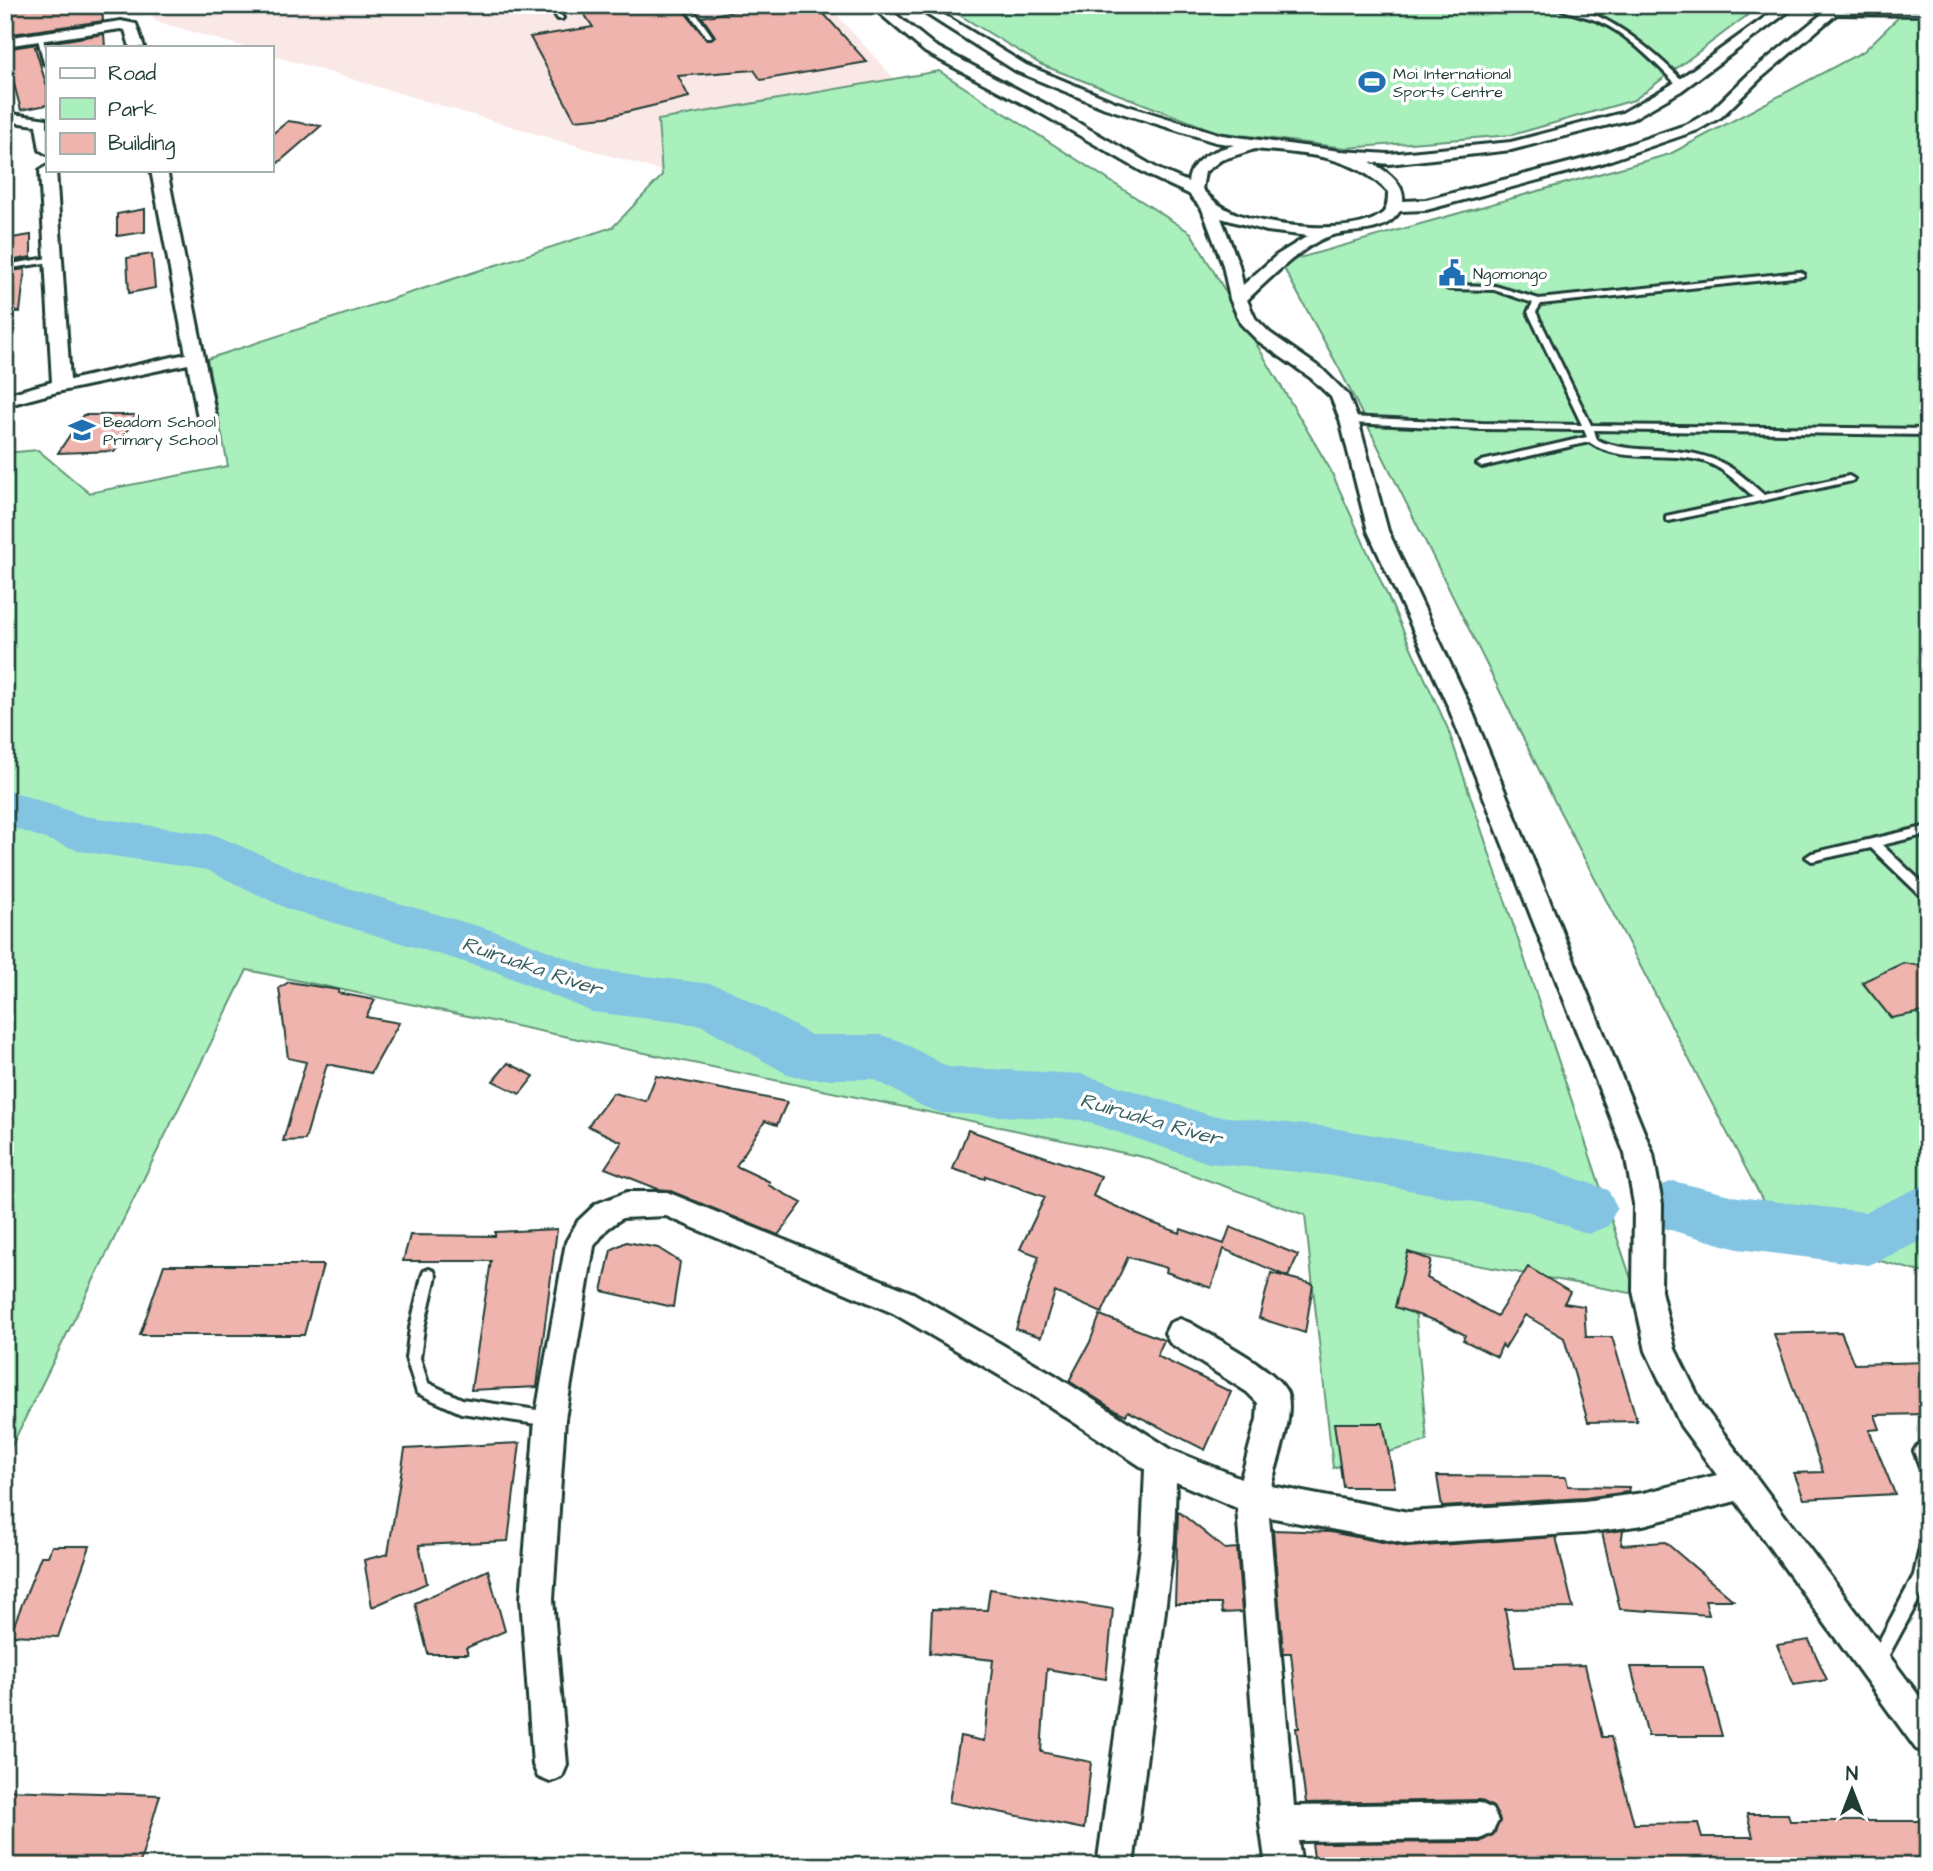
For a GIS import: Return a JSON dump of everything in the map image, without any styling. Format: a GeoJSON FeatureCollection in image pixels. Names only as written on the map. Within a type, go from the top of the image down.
{"type":"FeatureCollection","features":[{"type":"Feature","properties":{"kind":"street"},"geometry":{"type":"LineString","coordinates":[[876,5],[930,49],[1042,108],[1154,173],[1195,191],[1209,206],[1227,216],[1260,226],[1325,232],[1367,226],[1388,217],[1395,206],[1396,191],[1386,177],[1343,155]]}},
{"type":"Feature","properties":{"kind":"street"},"geometry":{"type":"LineString","coordinates":[[919,5],[1021,68],[1122,108],[1220,139],[1389,159],[1511,146],[1628,116],[1682,84],[1791,5]]}},
{"type":"Feature","properties":{"kind":"street"},"geometry":{"type":"LineString","coordinates":[[1395,206],[1426,205],[1597,160],[1693,127],[1716,114],[1755,76],[1836,9]]}},
{"type":"Feature","properties":{"kind":"street"},"geometry":{"type":"LineString","coordinates":[[5,42],[121,25],[131,27],[135,31],[137,46]]}},
{"type":"Feature","properties":{"kind":"street"},"geometry":{"type":"LineString","coordinates":[[5,117],[37,119],[43,122],[46,143]]}},
{"type":"Feature","properties":{"kind":"street"},"geometry":{"type":"LineString","coordinates":[[1195,191],[1194,178],[1198,169],[1226,153],[1255,144]]}},
{"type":"Feature","properties":{"kind":"street"},"geometry":{"type":"LineString","coordinates":[[48,172],[60,387]]}},
{"type":"Feature","properties":{"kind":"street"},"geometry":{"type":"LineString","coordinates":[[159,172],[207,418]]}},
{"type":"Feature","properties":{"kind":"street"},"geometry":{"type":"LineString","coordinates":[[1209,206],[1231,265],[1238,299],[1247,320],[1336,392],[1349,420],[1378,531],[1459,706],[1609,1074],[1639,1154],[1648,1205],[1647,1292],[1661,1351],[1692,1416],[1928,1737]]}},
{"type":"Feature","properties":{"kind":"street"},"geometry":{"type":"LineString","coordinates":[[1238,299],[1283,258],[1325,232]]}},
{"type":"Feature","properties":{"kind":"street"},"geometry":{"type":"LineString","coordinates":[[5,401],[194,357]]}},
{"type":"Feature","properties":{"kind":"street"},"geometry":{"type":"LineString","coordinates":[[550,1765],[537,1599],[550,1419],[580,1242],[589,1226],[601,1214],[623,1204],[667,1204],[903,1303],[1042,1384],[1161,1461],[1252,1498],[1408,1528],[1584,1517],[1643,1509],[1743,1484]]}},
{"type":"Feature","properties":{"kind":"street"},"geometry":{"type":"LineString","coordinates":[[1180,1333],[1258,1382],[1273,1397],[1272,1419],[1252,1498],[1278,1824],[1284,1866]]}},
{"type":"Feature","properties":{"kind":"street"},"geometry":{"type":"LineString","coordinates":[[1115,1866],[1158,1539],[1161,1461]]}},
{"type":"Feature","properties":{"kind":"street"},"geometry":{"type":"LineString","coordinates":[[1278,1824],[1480,1821]]}},
{"type":"Feature","properties":{"kind":"lane"},"geometry":{"type":"LineString","coordinates":[[551,5],[560,18]]}},
{"type":"Feature","properties":{"kind":"lane"},"geometry":{"type":"LineString","coordinates":[[686,5],[709,36]]}},
{"type":"Feature","properties":{"kind":"lane"},"geometry":{"type":"LineString","coordinates":[[1555,5],[1601,20],[1634,39],[1682,84]]}},
{"type":"Feature","properties":{"kind":"lane"},"geometry":{"type":"LineString","coordinates":[[1573,11],[1590,5]]}},
{"type":"Feature","properties":{"kind":"lane"},"geometry":{"type":"LineString","coordinates":[[1836,9],[1928,13]]}},
{"type":"Feature","properties":{"kind":"lane"},"geometry":{"type":"LineString","coordinates":[[39,36],[46,60]]}},
{"type":"Feature","properties":{"kind":"lane"},"geometry":{"type":"LineString","coordinates":[[5,267],[54,259]]}},
{"type":"Feature","properties":{"kind":"lane"},"geometry":{"type":"LineString","coordinates":[[1449,287],[1495,288],[1538,302],[1800,274]]}},
{"type":"Feature","properties":{"kind":"lane"},"geometry":{"type":"LineString","coordinates":[[1538,302],[1532,312],[1588,427],[1591,439],[1597,444],[1613,448],[1678,453],[1707,460],[1728,470],[1762,498]]}},
{"type":"Feature","properties":{"kind":"lane"},"geometry":{"type":"LineString","coordinates":[[1349,420],[1928,432]]}},
{"type":"Feature","properties":{"kind":"lane"},"geometry":{"type":"LineString","coordinates":[[1482,464],[1591,439]]}},
{"type":"Feature","properties":{"kind":"lane"},"geometry":{"type":"LineString","coordinates":[[1669,518],[1849,479]]}},
{"type":"Feature","properties":{"kind":"lane"},"geometry":{"type":"LineString","coordinates":[[1812,857],[1928,830]]}},
{"type":"Feature","properties":{"kind":"lane"},"geometry":{"type":"LineString","coordinates":[[1873,843],[1928,896]]}},
{"type":"Feature","properties":{"kind":"lane"},"geometry":{"type":"LineString","coordinates":[[429,1276],[417,1328],[414,1358],[422,1388],[461,1406],[550,1419]]}},
{"type":"Feature","properties":{"kind":"lane"},"geometry":{"type":"LineString","coordinates":[[1922,1451],[1928,1469]]}},
{"type":"Feature","properties":{"kind":"lane"},"geometry":{"type":"LineString","coordinates":[[1875,1664],[1922,1577],[1928,1545]]}},
{"type":"Feature","properties":{"kind":"shaded area"},"geometry":{"type":"Polygon","coordinates":[[[149,5],[828,5],[981,176],[789,209],[273,56],[273,46],[241,46],[155,21],[149,5]]]}},
{"type":"Feature","properties":{"kind":"green space","name":"Moi International Sports Centre"},"geometry":{"type":"Polygon","coordinates":[[[943,5],[1761,5],[1634,100],[1512,135],[1346,148],[1217,132],[1042,65],[943,5]]]}},
{"type":"Feature","properties":{"kind":"green space"},"geometry":{"type":"Polygon","coordinates":[[[1911,5],[1928,5],[1928,1274],[1780,1234],[1557,806],[1340,370],[1281,263],[1670,154],[1864,51],[1911,5]]]}},
{"type":"Feature","properties":{"kind":"green space"},"geometry":{"type":"Polygon","coordinates":[[[939,71],[1191,233],[1330,469],[1448,729],[1636,1294],[1410,1253],[1427,1441],[1333,1468],[1305,1215],[1143,1157],[247,970],[5,1459],[5,453],[38,450],[89,493],[228,466],[207,359],[613,227],[662,176],[658,120],[939,71]]]}},
{"type":"Feature","properties":{"kind":"building"},"geometry":{"type":"Polygon","coordinates":[[[5,5],[102,5],[103,21],[5,35],[5,5]]]}},
{"type":"Feature","properties":{"kind":"building"},"geometry":{"type":"Polygon","coordinates":[[[578,5],[679,5],[707,40],[715,36],[702,17],[765,5],[816,5],[867,62],[761,80],[754,70],[678,76],[689,97],[606,117],[575,120],[530,37],[593,27],[578,5]]]}},
{"type":"Feature","properties":{"kind":"building"},"geometry":{"type":"Polygon","coordinates":[[[104,34],[105,46],[48,46],[47,43],[104,34]]]}},
{"type":"Feature","properties":{"kind":"building"},"geometry":{"type":"Polygon","coordinates":[[[37,44],[35,47],[46,84],[46,105],[21,110],[11,73],[5,74],[5,49],[37,44]]]}},
{"type":"Feature","properties":{"kind":"building"},"geometry":{"type":"Polygon","coordinates":[[[288,121],[321,126],[273,167],[273,133],[288,121]]]}},
{"type":"Feature","properties":{"kind":"building"},"geometry":{"type":"Polygon","coordinates":[[[145,209],[145,232],[117,236],[117,214],[145,209]]]}},
{"type":"Feature","properties":{"kind":"building"},"geometry":{"type":"Polygon","coordinates":[[[31,235],[31,257],[5,262],[5,239],[31,235]]]}},
{"type":"Feature","properties":{"kind":"building"},"geometry":{"type":"Polygon","coordinates":[[[152,254],[155,288],[129,293],[127,258],[152,254]]]}},
{"type":"Feature","properties":{"kind":"building"},"geometry":{"type":"Polygon","coordinates":[[[25,269],[20,312],[5,311],[5,272],[25,269]]]}},
{"type":"Feature","properties":{"kind":"building"},"geometry":{"type":"Polygon","coordinates":[[[83,415],[136,415],[115,451],[58,453],[83,415]]]}},
{"type":"Feature","properties":{"kind":"building"},"geometry":{"type":"Polygon","coordinates":[[[1903,963],[1928,967],[1928,1011],[1891,1018],[1862,982],[1903,963]]]}},
{"type":"Feature","properties":{"kind":"building"},"geometry":{"type":"Polygon","coordinates":[[[289,982],[339,990],[338,993],[375,1000],[366,1017],[399,1023],[371,1073],[327,1064],[305,1140],[283,1141],[306,1062],[288,1058],[279,988],[289,982]]]}},
{"type":"Feature","properties":{"kind":"building"},"geometry":{"type":"Polygon","coordinates":[[[508,1063],[534,1076],[520,1094],[493,1081],[508,1063]]]}},
{"type":"Feature","properties":{"kind":"building"},"geometry":{"type":"Polygon","coordinates":[[[656,1076],[787,1102],[777,1125],[765,1121],[736,1166],[770,1182],[768,1185],[802,1203],[778,1235],[668,1190],[658,1189],[605,1168],[622,1142],[588,1126],[613,1093],[646,1101],[656,1076]]]}},
{"type":"Feature","properties":{"kind":"building"},"geometry":{"type":"Polygon","coordinates":[[[968,1130],[1101,1176],[1093,1196],[1150,1222],[1180,1233],[1181,1229],[1224,1244],[1230,1227],[1298,1255],[1288,1277],[1224,1249],[1211,1288],[1166,1272],[1167,1268],[1128,1257],[1102,1313],[1055,1292],[1041,1337],[1016,1329],[1039,1256],[1020,1249],[1045,1197],[986,1176],[985,1179],[953,1169],[968,1130]]]}},
{"type":"Feature","properties":{"kind":"building"},"geometry":{"type":"Polygon","coordinates":[[[557,1229],[537,1387],[471,1390],[491,1261],[403,1261],[410,1235],[495,1236],[495,1232],[557,1229]]]}},
{"type":"Feature","properties":{"kind":"building"},"geometry":{"type":"Polygon","coordinates":[[[626,1242],[658,1248],[680,1262],[673,1307],[602,1291],[611,1250],[626,1242]]]}},
{"type":"Feature","properties":{"kind":"building"},"geometry":{"type":"Polygon","coordinates":[[[1408,1252],[1431,1260],[1427,1278],[1497,1316],[1528,1267],[1570,1292],[1564,1303],[1584,1306],[1586,1337],[1612,1337],[1637,1421],[1588,1422],[1564,1338],[1525,1315],[1505,1348],[1502,1345],[1497,1357],[1463,1340],[1465,1335],[1442,1323],[1395,1307],[1408,1252]]]}},
{"type":"Feature","properties":{"kind":"building"},"geometry":{"type":"Polygon","coordinates":[[[164,1265],[323,1265],[304,1335],[140,1335],[164,1265]]]}},
{"type":"Feature","properties":{"kind":"building"},"geometry":{"type":"Polygon","coordinates":[[[1271,1273],[1313,1284],[1305,1333],[1259,1318],[1271,1273]]]}},
{"type":"Feature","properties":{"kind":"building"},"geometry":{"type":"Polygon","coordinates":[[[1100,1315],[1164,1340],[1157,1356],[1231,1392],[1205,1450],[1128,1411],[1126,1415],[1113,1409],[1069,1381],[1090,1342],[1100,1315]]]}},
{"type":"Feature","properties":{"kind":"building"},"geometry":{"type":"Polygon","coordinates":[[[1841,1332],[1854,1364],[1928,1362],[1928,1414],[1875,1415],[1880,1429],[1869,1430],[1895,1494],[1804,1499],[1794,1473],[1823,1472],[1774,1334],[1841,1332]]]}},
{"type":"Feature","properties":{"kind":"building"},"geometry":{"type":"Polygon","coordinates":[[[1334,1423],[1383,1423],[1395,1487],[1343,1487],[1334,1423]]]}},
{"type":"Feature","properties":{"kind":"building"},"geometry":{"type":"Polygon","coordinates":[[[520,1443],[508,1541],[419,1545],[427,1583],[372,1607],[364,1560],[388,1554],[405,1449],[520,1443]]]}},
{"type":"Feature","properties":{"kind":"building"},"geometry":{"type":"Polygon","coordinates":[[[1437,1476],[1566,1477],[1568,1486],[1629,1487],[1628,1492],[1584,1498],[1442,1507],[1437,1476]]]}},
{"type":"Feature","properties":{"kind":"building"},"geometry":{"type":"Polygon","coordinates":[[[1178,1511],[1225,1549],[1237,1548],[1242,1612],[1222,1613],[1221,1604],[1175,1604],[1178,1511]]]}},
{"type":"Feature","properties":{"kind":"building"},"geometry":{"type":"Polygon","coordinates":[[[1273,1530],[1330,1532],[1408,1547],[1556,1537],[1573,1608],[1505,1609],[1515,1667],[1585,1665],[1602,1737],[1611,1737],[1634,1824],[1698,1823],[1702,1837],[1753,1837],[1747,1814],[1788,1814],[1790,1821],[1923,1821],[1928,1836],[1928,1866],[1315,1866],[1312,1843],[1480,1842],[1494,1834],[1500,1820],[1493,1807],[1480,1800],[1306,1803],[1296,1728],[1299,1728],[1291,1653],[1283,1653],[1273,1530]]]}},
{"type":"Feature","properties":{"kind":"building"},"geometry":{"type":"Polygon","coordinates":[[[1623,1530],[1621,1545],[1665,1542],[1733,1600],[1705,1600],[1709,1615],[1620,1609],[1602,1533],[1623,1530]]]}},
{"type":"Feature","properties":{"kind":"building"},"geometry":{"type":"Polygon","coordinates":[[[52,1546],[90,1546],[58,1637],[10,1635],[41,1556],[48,1556],[52,1546]]]}},
{"type":"Feature","properties":{"kind":"building"},"geometry":{"type":"Polygon","coordinates":[[[488,1570],[505,1631],[466,1648],[468,1654],[428,1654],[415,1603],[488,1570]]]}},
{"type":"Feature","properties":{"kind":"building"},"geometry":{"type":"Polygon","coordinates":[[[990,1589],[1113,1609],[1106,1679],[1047,1669],[1041,1752],[1091,1762],[1084,1829],[949,1802],[960,1736],[984,1741],[993,1660],[930,1653],[932,1609],[987,1610],[990,1589]]]}},
{"type":"Feature","properties":{"kind":"building"},"geometry":{"type":"Polygon","coordinates":[[[1809,1640],[1827,1680],[1794,1685],[1777,1645],[1809,1640]]]}},
{"type":"Feature","properties":{"kind":"building"},"geometry":{"type":"Polygon","coordinates":[[[1631,1667],[1703,1667],[1722,1736],[1648,1736],[1631,1667]]]}},
{"type":"Feature","properties":{"kind":"building"},"geometry":{"type":"Polygon","coordinates":[[[5,1790],[160,1795],[139,1866],[5,1866],[5,1790]]]}},
{"type":"Feature","properties":{"kind":"waterway","name":"Ruiruaka River"},"geometry":{"type":"LineString","coordinates":[[5,806],[80,833],[215,853],[306,895],[508,955],[592,991],[711,1005],[804,1057],[881,1057],[941,1090],[1081,1097],[1209,1139],[1327,1151],[1531,1187],[1588,1208]]}},
{"type":"Feature","properties":{"kind":"waterway","name":"Ruiruaka River"},"geometry":{"type":"LineString","coordinates":[[1673,1207],[1738,1223],[1869,1239],[1928,1209]]}},
{"type":"Feature","properties":{"kind":"place","name":"Moi International Sports Centre"},"geometry":{"type":"Point","coordinates":[1372,82]}},
{"type":"Feature","properties":{"kind":"place","name":"Ngomongo"},"geometry":{"type":"Point","coordinates":[1452,273]}},
{"type":"Feature","properties":{"kind":"place","name":"Beadom School Primary School"},"geometry":{"type":"Point","coordinates":[82,430]}}]}
